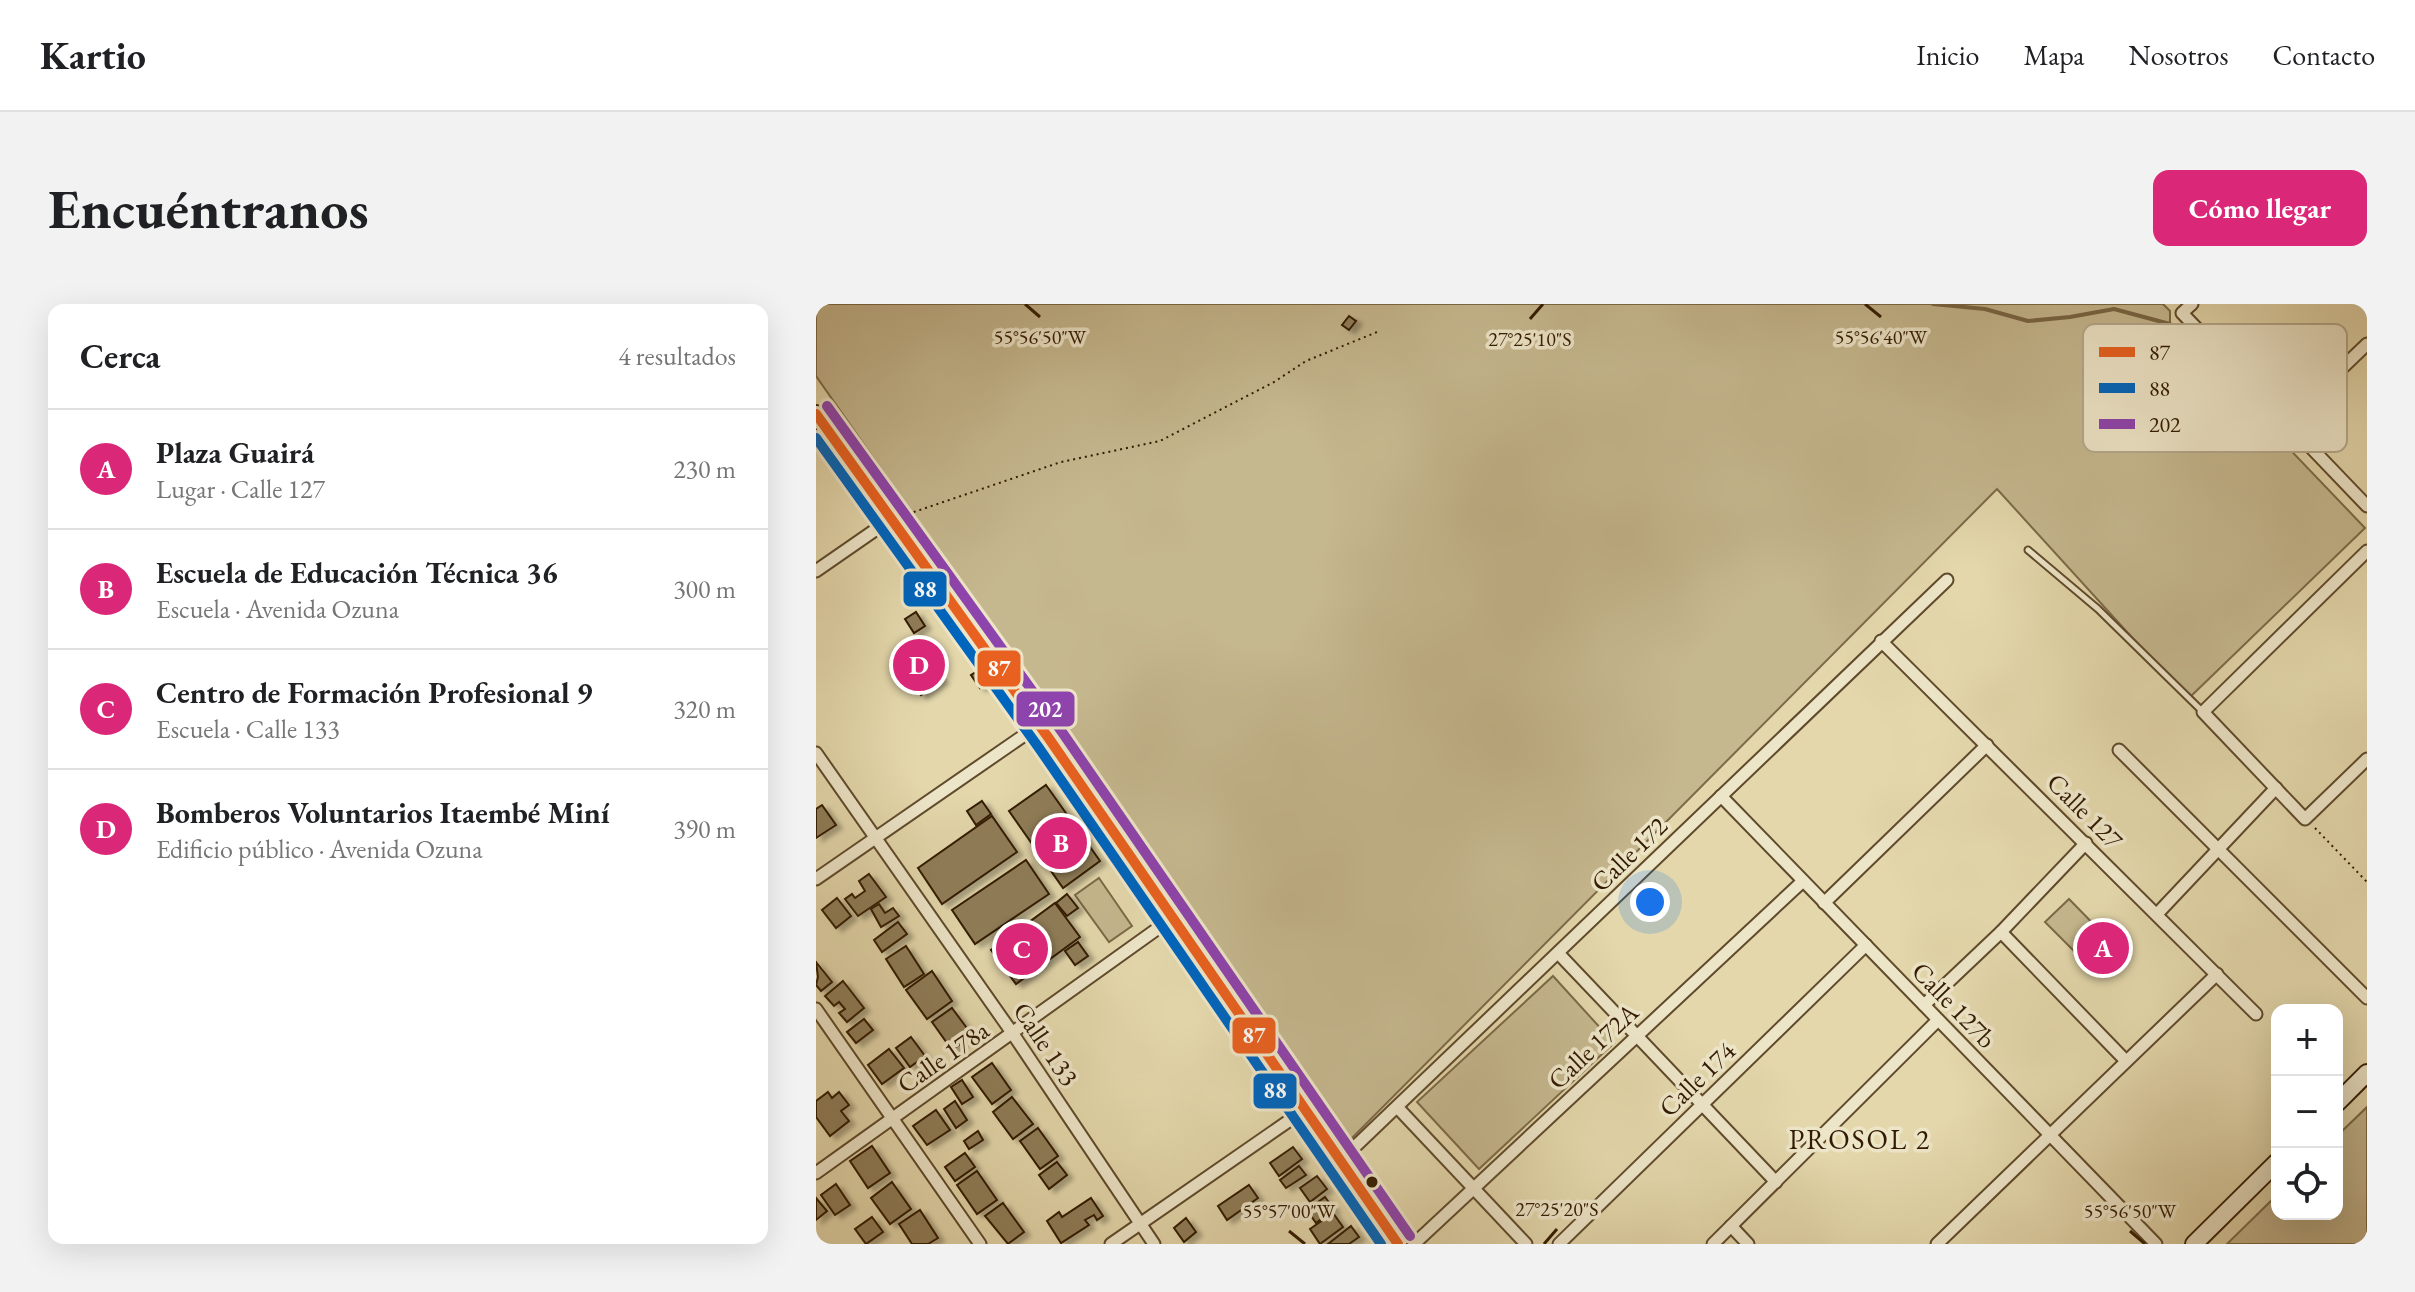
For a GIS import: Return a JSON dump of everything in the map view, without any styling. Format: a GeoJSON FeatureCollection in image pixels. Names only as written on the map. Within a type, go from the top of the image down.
{"type":"FeatureCollection","features":[{"type":"Feature","properties":{"kind":"main road"},"geometry":{"type":"LineString","coordinates":[[816,414],[1039,725],[1306,1109],[1390,1241]]}},
{"type":"Feature","properties":{"kind":"main road"},"geometry":{"type":"LineString","coordinates":[[2343,1097],[2367,1073]]}},
{"type":"Feature","properties":{"kind":"main road"},"geometry":{"type":"LineString","coordinates":[[2194,1244],[2271,1168]]}},
{"type":"Feature","properties":{"kind":"street"},"geometry":{"type":"LineString","coordinates":[[2192,304],[2182,313],[2192,324]]}},
{"type":"Feature","properties":{"kind":"street"},"geometry":{"type":"LineString","coordinates":[[2347,363],[2367,344]]}},
{"type":"Feature","properties":{"kind":"street"},"geometry":{"type":"LineString","coordinates":[[2315,452],[2367,506]]}},
{"type":"Feature","properties":{"kind":"street"},"geometry":{"type":"LineString","coordinates":[[816,571],[891,519]]}},
{"type":"Feature","properties":{"kind":"street"},"geometry":{"type":"LineString","coordinates":[[2367,551],[2203,712],[2305,819],[2367,759]]}},
{"type":"Feature","properties":{"kind":"street","name":"Calle 172"},"geometry":{"type":"LineString","coordinates":[[1341,1160],[1947,580]]}},
{"type":"Feature","properties":{"kind":"street","name":"Calle 127"},"geometry":{"type":"LineString","coordinates":[[1881,641],[2158,913],[2256,1014]]}},
{"type":"Feature","properties":{"kind":"street"},"geometry":{"type":"LineString","coordinates":[[816,879],[1039,725]]}},
{"type":"Feature","properties":{"kind":"street"},"geometry":{"type":"LineString","coordinates":[[1824,903],[1987,745]]}},
{"type":"Feature","properties":{"kind":"street"},"geometry":{"type":"LineString","coordinates":[[2119,750],[2367,998]]}},
{"type":"Feature","properties":{"kind":"street","name":"Calle 133"},"geometry":{"type":"LineString","coordinates":[[816,753],[1013,1034],[1154,1244]]}},
{"type":"Feature","properties":{"kind":"street"},"geometry":{"type":"LineString","coordinates":[[2158,913],[2276,788]]}},
{"type":"Feature","properties":{"kind":"street","name":"Calle 127b"},"geometry":{"type":"LineString","coordinates":[[1721,796],[2156,1244]]}},
{"type":"Feature","properties":{"kind":"street"},"geometry":{"type":"LineString","coordinates":[[1924,1005],[2001,932],[2086,843]]}},
{"type":"Feature","properties":{"kind":"street","name":"Calle 172A"},"geometry":{"type":"LineString","coordinates":[[1414,1244],[1803,881]]}},
{"type":"Feature","properties":{"kind":"street","name":"Calle 178a"},"geometry":{"type":"LineString","coordinates":[[816,1173],[1171,919]]}},
{"type":"Feature","properties":{"kind":"street"},"geometry":{"type":"LineString","coordinates":[[2001,932],[2126,1061]]}},
{"type":"Feature","properties":{"kind":"street","name":"Calle 174"},"geometry":{"type":"LineString","coordinates":[[1559,1244],[1866,945]]}},
{"type":"Feature","properties":{"kind":"street"},"geometry":{"type":"LineString","coordinates":[[1558,953],[1776,1182]]}},
{"type":"Feature","properties":{"kind":"street"},"geometry":{"type":"LineString","coordinates":[[1937,1244],[2217,974]]}},
{"type":"Feature","properties":{"kind":"street"},"geometry":{"type":"LineString","coordinates":[[816,1009],[980,1244]]}},
{"type":"Feature","properties":{"kind":"street"},"geometry":{"type":"LineString","coordinates":[[1713,1244],[1938,1020]]}},
{"type":"Feature","properties":{"kind":"street"},"geometry":{"type":"LineString","coordinates":[[1398,1108],[1526,1244]]}},
{"type":"Feature","properties":{"kind":"street"},"geometry":{"type":"LineString","coordinates":[[1111,1244],[1306,1109]]}},
{"type":"Feature","properties":{"kind":"street"},"geometry":{"type":"LineString","coordinates":[[1731,1226],[1748,1244]]}},
{"type":"Feature","properties":{"kind":"lane"},"geometry":{"type":"LineString","coordinates":[[2028,550],[2098,609],[2203,712]]}},
{"type":"Feature","properties":{"kind":"path"},"geometry":{"type":"LineString","coordinates":[[891,519],[1061,462],[1160,441],[1274,382],[1306,361],[1377,332]]}},
{"type":"Feature","properties":{"kind":"path"},"geometry":{"type":"LineString","coordinates":[[2305,819],[2367,882]]}},
{"type":"Feature","properties":{"kind":"shaded area"},"geometry":{"type":"Polygon","coordinates":[[[816,304],[2163,304],[2170,311],[2170,324],[2083,324],[2083,452],[2292,452],[2365,528],[2188,699],[1997,489],[1350,1140],[816,376],[816,304]]]}},
{"type":"Feature","properties":{"kind":"shaded area"},"geometry":{"type":"Polygon","coordinates":[[[1099,878],[1132,926],[1109,942],[1075,895],[1099,878]]]}},
{"type":"Feature","properties":{"kind":"shaded area"},"geometry":{"type":"Polygon","coordinates":[[[2069,899],[2112,943],[2089,966],[2045,922],[2069,899]]]}},
{"type":"Feature","properties":{"kind":"shaded area"},"geometry":{"type":"Polygon","coordinates":[[[1553,976],[1614,1043],[1479,1169],[1417,1102],[1553,976]]]}},
{"type":"Feature","properties":{"kind":"shaded area"},"geometry":{"type":"Polygon","coordinates":[[[2367,1107],[2367,1244],[2227,1244],[2271,1201],[2271,1220],[2343,1220],[2343,1130],[2367,1107]]]}},
{"type":"Feature","properties":{"kind":"building"},"geometry":{"type":"Polygon","coordinates":[[[1349,316],[1356,321],[1349,330],[1342,325],[1349,316]]]}},
{"type":"Feature","properties":{"kind":"building"},"geometry":{"type":"Polygon","coordinates":[[[916,612],[925,626],[914,633],[905,619],[916,612]]]}},
{"type":"Feature","properties":{"kind":"building"},"geometry":{"type":"Polygon","coordinates":[[[914,643],[942,680],[921,695],[894,657],[914,643]]]}},
{"type":"Feature","properties":{"kind":"building"},"geometry":{"type":"Polygon","coordinates":[[[984,667],[993,679],[980,688],[971,675],[984,667]]]}},
{"type":"Feature","properties":{"kind":"building"},"geometry":{"type":"Polygon","coordinates":[[[1046,785],[1100,861],[1063,888],[1009,811],[1046,785]]]}},
{"type":"Feature","properties":{"kind":"building"},"geometry":{"type":"Polygon","coordinates":[[[982,801],[991,814],[976,825],[967,811],[982,801]]]}},
{"type":"Feature","properties":{"kind":"building"},"geometry":{"type":"Polygon","coordinates":[[[822,805],[836,825],[816,838],[816,809],[822,805]]]}},
{"type":"Feature","properties":{"kind":"building"},"geometry":{"type":"Polygon","coordinates":[[[992,816],[1017,852],[942,904],[918,868],[992,816]]]}},
{"type":"Feature","properties":{"kind":"building"},"geometry":{"type":"Polygon","coordinates":[[[1026,860],[1049,894],[975,944],[952,910],[1026,860]]]}},
{"type":"Feature","properties":{"kind":"building"},"geometry":{"type":"Polygon","coordinates":[[[869,874],[886,897],[858,916],[845,899],[852,894],[855,898],[865,891],[859,881],[869,874]]]}},
{"type":"Feature","properties":{"kind":"building"},"geometry":{"type":"Polygon","coordinates":[[[1067,894],[1078,908],[1067,916],[1056,903],[1067,894]]]}},
{"type":"Feature","properties":{"kind":"building"},"geometry":{"type":"Polygon","coordinates":[[[837,898],[851,916],[836,928],[822,910],[837,898]]]}},
{"type":"Feature","properties":{"kind":"building"},"geometry":{"type":"Polygon","coordinates":[[[1055,903],[1080,937],[1016,984],[991,950],[1055,903]]]}},
{"type":"Feature","properties":{"kind":"building"},"geometry":{"type":"Polygon","coordinates":[[[879,904],[885,913],[893,908],[899,916],[881,927],[871,909],[879,904]]]}},
{"type":"Feature","properties":{"kind":"building"},"geometry":{"type":"Polygon","coordinates":[[[898,922],[907,934],[882,952],[874,940],[898,922]]]}},
{"type":"Feature","properties":{"kind":"building"},"geometry":{"type":"Polygon","coordinates":[[[1078,942],[1088,956],[1075,965],[1065,951],[1078,942]]]}},
{"type":"Feature","properties":{"kind":"building"},"geometry":{"type":"Polygon","coordinates":[[[906,946],[924,974],[904,987],[886,959],[906,946]]]}},
{"type":"Feature","properties":{"kind":"building"},"geometry":{"type":"Polygon","coordinates":[[[816,962],[832,982],[821,991],[816,985],[816,962]]]}},
{"type":"Feature","properties":{"kind":"building"},"geometry":{"type":"Polygon","coordinates":[[[932,971],[952,1001],[927,1019],[906,990],[932,971]]]}},
{"type":"Feature","properties":{"kind":"building"},"geometry":{"type":"Polygon","coordinates":[[[843,981],[864,1008],[847,1022],[839,1013],[845,1009],[839,1002],[834,1006],[825,996],[843,981]]]}},
{"type":"Feature","properties":{"kind":"building"},"geometry":{"type":"Polygon","coordinates":[[[952,1008],[972,1035],[952,1050],[932,1022],[952,1008]]]}},
{"type":"Feature","properties":{"kind":"building"},"geometry":{"type":"Polygon","coordinates":[[[864,1019],[873,1030],[856,1043],[847,1032],[864,1019]]]}},
{"type":"Feature","properties":{"kind":"building"},"geometry":{"type":"Polygon","coordinates":[[[911,1037],[925,1056],[910,1067],[896,1048],[911,1037]]]}},
{"type":"Feature","properties":{"kind":"building"},"geometry":{"type":"Polygon","coordinates":[[[889,1049],[904,1068],[882,1084],[868,1065],[889,1049]]]}},
{"type":"Feature","properties":{"kind":"building"},"geometry":{"type":"Polygon","coordinates":[[[992,1063],[1011,1090],[992,1104],[972,1077],[992,1063]]]}},
{"type":"Feature","properties":{"kind":"building"},"geometry":{"type":"Polygon","coordinates":[[[962,1080],[973,1097],[962,1104],[951,1087],[962,1080]]]}},
{"type":"Feature","properties":{"kind":"building"},"geometry":{"type":"Polygon","coordinates":[[[828,1092],[832,1098],[839,1092],[849,1105],[841,1111],[849,1121],[830,1136],[816,1117],[816,1101],[828,1092]]]}},
{"type":"Feature","properties":{"kind":"building"},"geometry":{"type":"Polygon","coordinates":[[[1012,1097],[1033,1124],[1013,1139],[993,1112],[1012,1097]]]}},
{"type":"Feature","properties":{"kind":"building"},"geometry":{"type":"Polygon","coordinates":[[[955,1101],[967,1120],[956,1128],[944,1109],[955,1101]]]}},
{"type":"Feature","properties":{"kind":"building"},"geometry":{"type":"Polygon","coordinates":[[[936,1110],[950,1130],[927,1145],[913,1126],[936,1110]]]}},
{"type":"Feature","properties":{"kind":"building"},"geometry":{"type":"Polygon","coordinates":[[[1038,1128],[1058,1156],[1040,1169],[1020,1141],[1038,1128]]]}},
{"type":"Feature","properties":{"kind":"building"},"geometry":{"type":"Polygon","coordinates":[[[978,1131],[983,1140],[969,1149],[964,1141],[978,1131]]]}},
{"type":"Feature","properties":{"kind":"building"},"geometry":{"type":"Polygon","coordinates":[[[872,1146],[890,1173],[868,1188],[850,1161],[872,1146]]]}},
{"type":"Feature","properties":{"kind":"building"},"geometry":{"type":"Polygon","coordinates":[[[1293,1147],[1302,1159],[1279,1176],[1270,1163],[1293,1147]]]}},
{"type":"Feature","properties":{"kind":"building"},"geometry":{"type":"Polygon","coordinates":[[[965,1153],[975,1167],[955,1181],[945,1167],[965,1153]]]}},
{"type":"Feature","properties":{"kind":"building"},"geometry":{"type":"Polygon","coordinates":[[[1057,1162],[1067,1175],[1049,1189],[1039,1175],[1057,1162]]]}},
{"type":"Feature","properties":{"kind":"building"},"geometry":{"type":"Polygon","coordinates":[[[1299,1166],[1306,1175],[1286,1188],[1280,1180],[1299,1166]]]}},
{"type":"Feature","properties":{"kind":"building"},"geometry":{"type":"Polygon","coordinates":[[[977,1171],[997,1200],[977,1214],[957,1185],[977,1171]]]}},
{"type":"Feature","properties":{"kind":"building"},"geometry":{"type":"Polygon","coordinates":[[[1317,1176],[1327,1189],[1310,1202],[1300,1188],[1317,1176]]]}},
{"type":"Feature","properties":{"kind":"building"},"geometry":{"type":"Polygon","coordinates":[[[892,1182],[911,1209],[890,1224],[871,1198],[892,1182]]]}},
{"type":"Feature","properties":{"kind":"building"},"geometry":{"type":"Polygon","coordinates":[[[836,1184],[850,1205],[835,1215],[821,1195],[836,1184]]]}},
{"type":"Feature","properties":{"kind":"building"},"geometry":{"type":"Polygon","coordinates":[[[1249,1185],[1258,1198],[1227,1220],[1218,1206],[1249,1185]]]}},
{"type":"Feature","properties":{"kind":"building"},"geometry":{"type":"Polygon","coordinates":[[[1325,1197],[1334,1209],[1316,1223],[1307,1210],[1325,1197]]]}},
{"type":"Feature","properties":{"kind":"building"},"geometry":{"type":"Polygon","coordinates":[[[816,1198],[827,1211],[816,1220],[816,1198]]]}},
{"type":"Feature","properties":{"kind":"building"},"geometry":{"type":"Polygon","coordinates":[[[1091,1198],[1103,1216],[1097,1220],[1094,1215],[1085,1220],[1089,1225],[1061,1243],[1047,1221],[1059,1212],[1062,1217],[1091,1198]]]}},
{"type":"Feature","properties":{"kind":"building"},"geometry":{"type":"Polygon","coordinates":[[[1003,1203],[1024,1232],[1008,1244],[985,1216],[1003,1203]]]}},
{"type":"Feature","properties":{"kind":"building"},"geometry":{"type":"Polygon","coordinates":[[[920,1210],[938,1238],[928,1244],[912,1244],[899,1224],[920,1210]]]}},
{"type":"Feature","properties":{"kind":"building"},"geometry":{"type":"Polygon","coordinates":[[[1333,1213],[1343,1227],[1320,1244],[1310,1229],[1333,1213]]]}},
{"type":"Feature","properties":{"kind":"building"},"geometry":{"type":"Polygon","coordinates":[[[872,1217],[883,1232],[866,1244],[855,1229],[872,1217]]]}},
{"type":"Feature","properties":{"kind":"building"},"geometry":{"type":"Polygon","coordinates":[[[1186,1218],[1196,1232],[1184,1242],[1174,1228],[1186,1218]]]}},
{"type":"Feature","properties":{"kind":"building"},"geometry":{"type":"Polygon","coordinates":[[[1351,1226],[1359,1237],[1349,1244],[1328,1244],[1351,1226]]]}},
{"type":"Feature","properties":{"kind":"waterway"},"geometry":{"type":"LineString","coordinates":[[1933,304],[1985,309],[2028,321],[2114,309],[2170,324]]}},
{"type":"Feature","properties":{"kind":"transit line","name":"202"},"geometry":{"type":"LineString","coordinates":[[827,406],[1062,732],[1410,1236]]}},
{"type":"Feature","properties":{"kind":"transit line","name":"87"},"geometry":{"type":"LineString","coordinates":[[816,414],[1050,740],[1398,1244]]}},
{"type":"Feature","properties":{"kind":"transit line","name":"88"},"geometry":{"type":"LineString","coordinates":[[816,438],[1039,748],[1381,1244]]}},
{"type":"Feature","properties":{"kind":"place","name":"Bomberos Voluntarios Itaembé Miní"},"geometry":{"type":"Point","coordinates":[919,665]}},
{"type":"Feature","properties":{"kind":"place","name":"Escuela de Educación Técnica 36"},"geometry":{"type":"Point","coordinates":[1061,843]}},
{"type":"Feature","properties":{"kind":"place","name":"Plaza Guairá"},"geometry":{"type":"Point","coordinates":[2103,948]}},
{"type":"Feature","properties":{"kind":"place","name":"Centro de Formación Profesional 9"},"geometry":{"type":"Point","coordinates":[1022,949]}},
{"type":"Feature","properties":{"kind":"district","name":"PROSOL 2"},"geometry":{"type":"Point","coordinates":[1860,1139]}}]}
